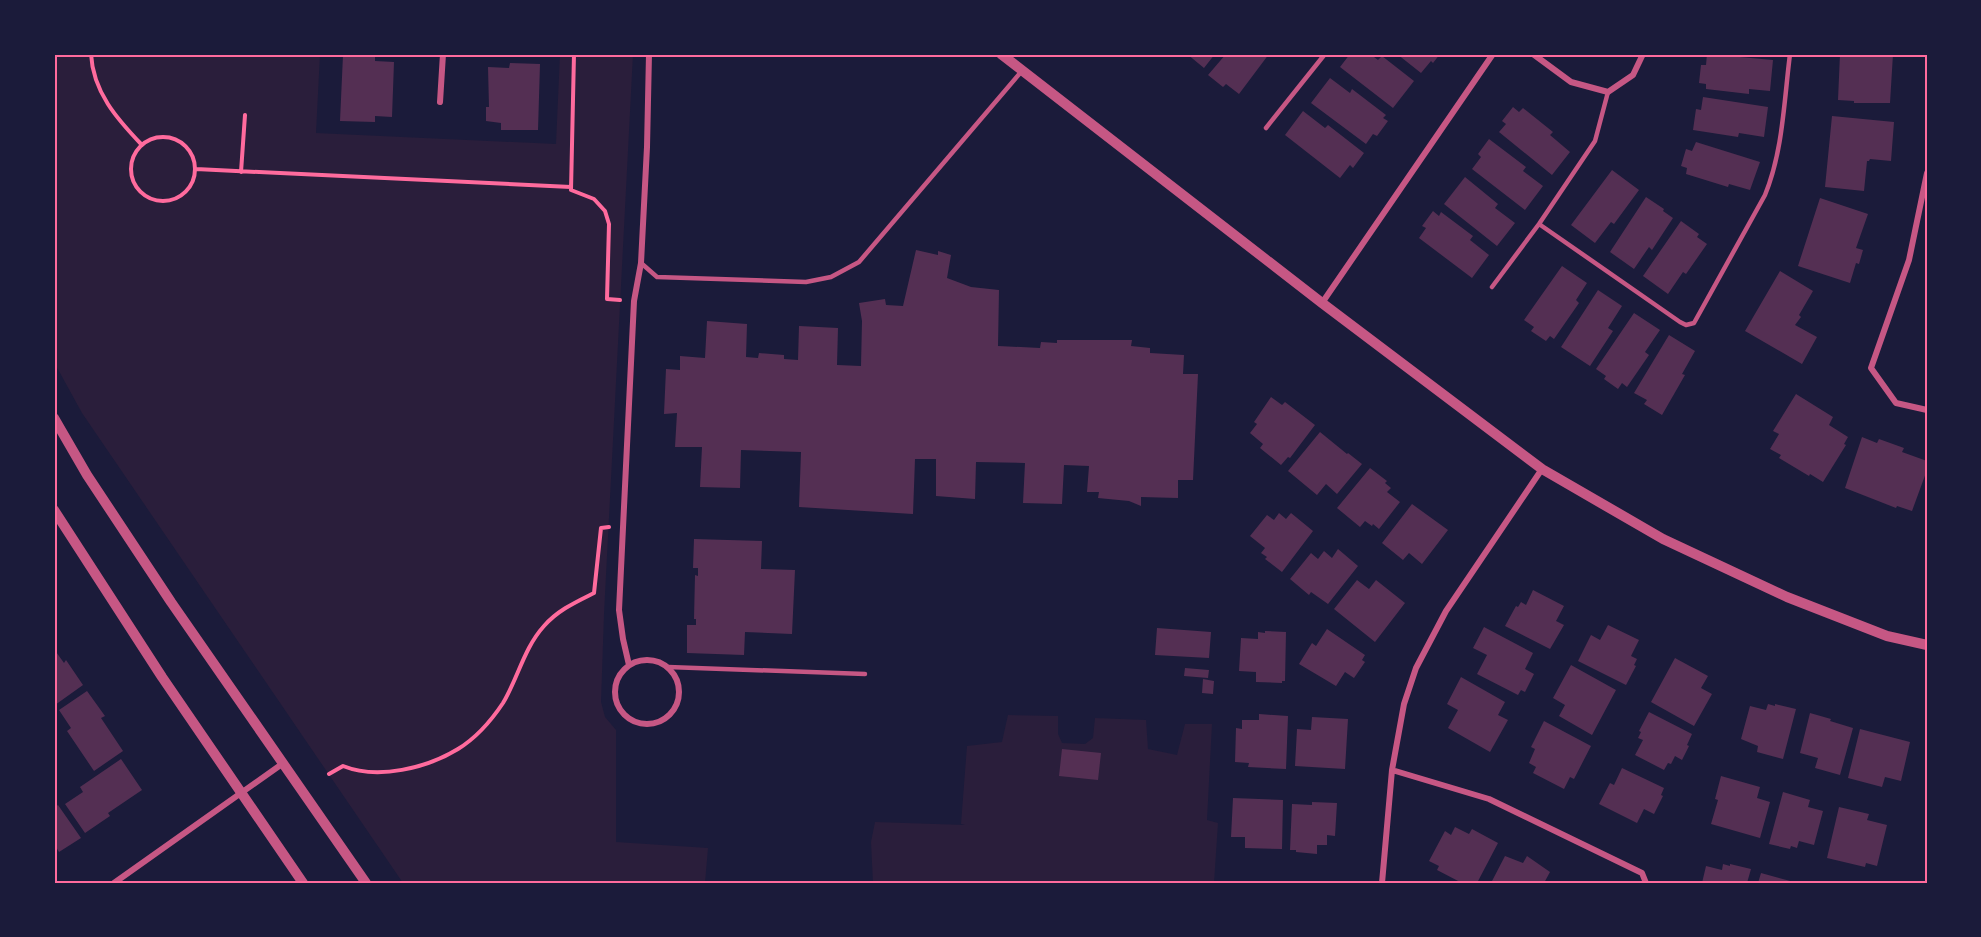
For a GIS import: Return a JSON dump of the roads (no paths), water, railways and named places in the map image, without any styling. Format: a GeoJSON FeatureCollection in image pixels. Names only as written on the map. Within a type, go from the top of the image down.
{"type":"FeatureCollection","features":[{"type":"Feature","properties":{"kind":"street"},"geometry":{"type":"LineString","coordinates":[[441,102],[443,54]]}},
{"type":"Feature","properties":{"kind":"street"},"geometry":{"type":"LineString","coordinates":[[629,665],[619,610],[634,302],[641,263],[649,54]]}},
{"type":"Feature","properties":{"kind":"street"},"geometry":{"type":"LineString","coordinates":[[1001,54],[1322,303],[1542,469],[1663,539],[1787,597],[1887,636],[1927,645]]}},
{"type":"Feature","properties":{"kind":"street"},"geometry":{"type":"LineString","coordinates":[[1322,303],[1493,54]]}},
{"type":"Feature","properties":{"kind":"street"},"geometry":{"type":"LineString","coordinates":[[1533,54],[1571,82],[1608,92],[1633,75],[1643,54]]}},
{"type":"Feature","properties":{"kind":"street"},"geometry":{"type":"LineString","coordinates":[[1927,173],[1909,260],[1871,368],[1896,403],[1927,411]]}},
{"type":"Feature","properties":{"kind":"street"},"geometry":{"type":"LineString","coordinates":[[54,418],[87,475],[282,764],[366,883]]}},
{"type":"Feature","properties":{"kind":"street"},"geometry":{"type":"LineString","coordinates":[[1382,883],[1392,770],[1404,704],[1416,668],[1446,611],[1542,469]]}},
{"type":"Feature","properties":{"kind":"street"},"geometry":{"type":"LineString","coordinates":[[54,510],[162,677],[303,883]]}},
{"type":"Feature","properties":{"kind":"street"},"geometry":{"type":"LineString","coordinates":[[649,660],[659,662],[675,675],[679,684],[678,704],[665,720],[643,725],[632,722],[623,715],[614,694],[621,672],[629,665],[649,660]]}},
{"type":"Feature","properties":{"kind":"street"},"geometry":{"type":"LineString","coordinates":[[114,883],[282,764]]}},
{"type":"Feature","properties":{"kind":"street"},"geometry":{"type":"LineString","coordinates":[[1392,770],[1489,799],[1642,873],[1646,883]]}},
{"type":"Feature","properties":{"kind":"lane"},"geometry":{"type":"LineString","coordinates":[[1266,128],[1324,54]]}},
{"type":"Feature","properties":{"kind":"lane"},"geometry":{"type":"LineString","coordinates":[[1539,224],[1680,322],[1686,325],[1694,323],[1765,195],[1773,174],[1778,155],[1790,54]]}},
{"type":"Feature","properties":{"kind":"lane"},"geometry":{"type":"LineString","coordinates":[[641,263],[657,277],[806,282],[831,278],[859,262],[1023,70]]}},
{"type":"Feature","properties":{"kind":"lane"},"geometry":{"type":"LineString","coordinates":[[1492,287],[1539,224],[1595,141],[1608,92]]}},
{"type":"Feature","properties":{"kind":"lane"},"geometry":{"type":"LineString","coordinates":[[668,667],[865,674]]}}]}
